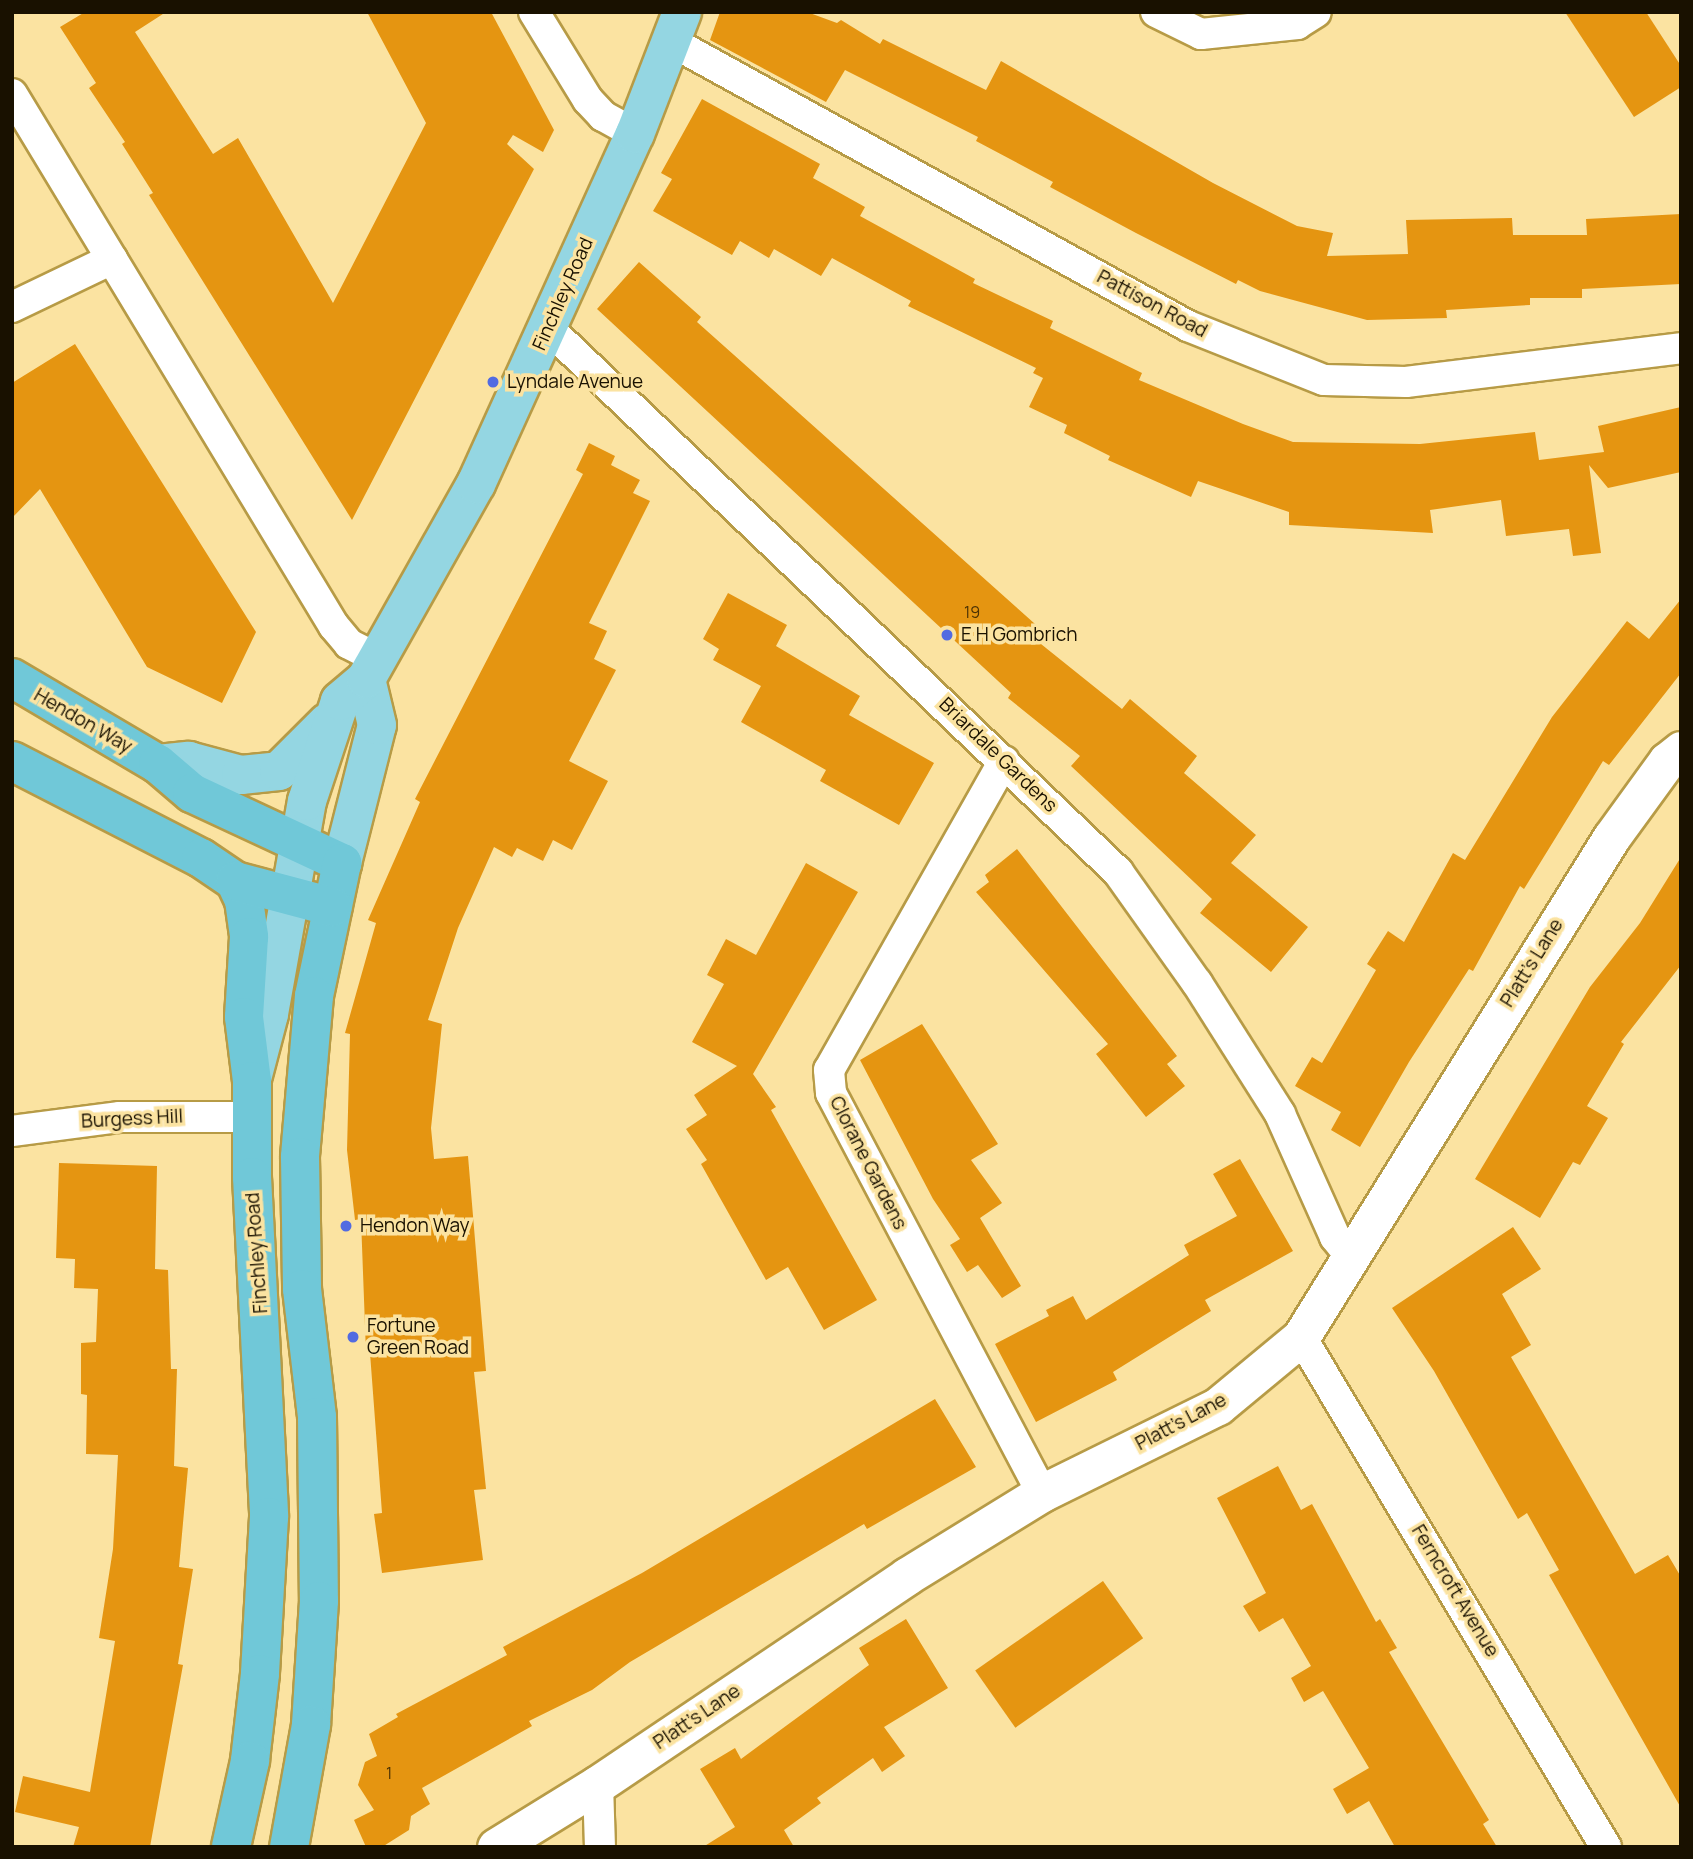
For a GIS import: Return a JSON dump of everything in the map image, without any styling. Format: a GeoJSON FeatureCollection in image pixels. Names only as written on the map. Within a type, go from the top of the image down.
{"type":"FeatureCollection","features":[{"type":"Feature","properties":{"kind":"highway","name":"Hendon Way"},"geometry":{"type":"LineString","coordinates":[[12,678],[158,764],[192,793],[298,846],[342,863]]}},
{"type":"Feature","properties":{"kind":"highway"},"geometry":{"type":"LineString","coordinates":[[12,761],[201,858],[235,881],[333,907]]}},
{"type":"Feature","properties":{"kind":"highway"},"geometry":{"type":"LineString","coordinates":[[289,1847],[311,1725],[319,1601],[317,1417],[302,1289],[300,1157],[314,996],[342,863]]}},
{"type":"Feature","properties":{"kind":"highway"},"geometry":{"type":"LineString","coordinates":[[235,881],[244,900],[249,937],[244,1017],[252,1099]]}},
{"type":"Feature","properties":{"kind":"highway","name":"Finchley Road"},"geometry":{"type":"LineString","coordinates":[[231,1847],[253,1736],[268,1530],[252,1099]]}},
{"type":"Feature","properties":{"kind":"main road","name":"Finchley Road"},"geometry":{"type":"LineString","coordinates":[[252,1099],[307,801],[362,680],[476,484],[635,134],[677,27]]}},
{"type":"Feature","properties":{"kind":"main road"},"geometry":{"type":"LineString","coordinates":[[158,764],[189,761],[241,775],[279,771],[298,757],[362,680]]}},
{"type":"Feature","properties":{"kind":"main road"},"geometry":{"type":"LineString","coordinates":[[342,863],[377,725],[362,680]]}},
{"type":"Feature","properties":{"kind":"street"},"geometry":{"type":"LineString","coordinates":[[534,12],[588,100],[603,116],[635,134]]}},
{"type":"Feature","properties":{"kind":"street"},"geometry":{"type":"LineString","coordinates":[[1156,12],[1201,34],[1297,24],[1316,12]]}},
{"type":"Feature","properties":{"kind":"street","name":"Pattison Road"},"geometry":{"type":"LineString","coordinates":[[677,27],[1188,326],[1324,380],[1406,382],[1681,348]]}},
{"type":"Feature","properties":{"kind":"street"},"geometry":{"type":"LineString","coordinates":[[12,94],[334,626],[349,644],[362,680]]}},
{"type":"Feature","properties":{"kind":"street"},"geometry":{"type":"LineString","coordinates":[[12,307],[112,259]]}},
{"type":"Feature","properties":{"kind":"street","name":"Briardale Gardens"},"geometry":{"type":"LineString","coordinates":[[548,328],[1118,872],[1197,984],[1280,1114],[1335,1237],[1352,1258]]}},
{"type":"Feature","properties":{"kind":"street","name":"Platt's Lane"},"geometry":{"type":"LineString","coordinates":[[496,1847],[598,1784],[907,1576],[1042,1493],[1218,1406],[1301,1337],[1611,838],[1681,750]]}},
{"type":"Feature","properties":{"kind":"street","name":"Clorane Gardens"},"geometry":{"type":"LineString","coordinates":[[1004,761],[829,1070],[831,1093],[1042,1493]]}},
{"type":"Feature","properties":{"kind":"street","name":"Burgess Hill"},"geometry":{"type":"LineString","coordinates":[[12,1131],[252,1099]]}},
{"type":"Feature","properties":{"kind":"street","name":"Ferncroft Avenue"},"geometry":{"type":"LineString","coordinates":[[1301,1337],[1606,1847]]}},
{"type":"Feature","properties":{"kind":"street"},"geometry":{"type":"LineString","coordinates":[[598,1784],[600,1847]]}},
{"type":"Feature","properties":{"kind":"building"},"geometry":{"type":"Polygon","coordinates":[[[85,12],[166,12],[135,32],[213,154],[238,138],[333,303],[426,123],[367,12],[491,12],[554,130],[543,152],[513,135],[507,144],[534,169],[352,520],[149,195],[153,193],[122,144],[125,142],[89,88],[96,83],[60,27],[85,12]]]}},
{"type":"Feature","properties":{"kind":"building"},"geometry":{"type":"Polygon","coordinates":[[[720,12],[807,12],[837,23],[841,20],[880,44],[883,39],[986,90],[1001,61],[1213,183],[1297,226],[1333,233],[1327,256],[1408,254],[1406,220],[1512,218],[1513,235],[1587,235],[1586,219],[1681,214],[1681,284],[1582,289],[1582,298],[1530,298],[1530,305],[1446,310],[1447,318],[1367,320],[1260,291],[1238,280],[1236,284],[1136,233],[1050,187],[1053,182],[976,141],[978,137],[845,70],[826,102],[710,40],[720,12]]]}},
{"type":"Feature","properties":{"kind":"building"},"geometry":{"type":"Polygon","coordinates":[[[1565,12],[1646,12],[1681,66],[1681,87],[1634,117],[1565,12]]]}},
{"type":"Feature","properties":{"kind":"building"},"geometry":{"type":"Polygon","coordinates":[[[702,99],[820,164],[813,178],[865,207],[860,216],[975,279],[973,283],[1053,321],[1050,328],[1142,373],[1139,380],[1243,424],[1293,442],[1420,444],[1535,432],[1539,460],[1604,452],[1598,426],[1681,407],[1681,472],[1608,488],[1589,465],[1601,553],[1573,556],[1569,529],[1506,536],[1501,500],[1430,510],[1433,533],[1289,525],[1289,512],[1198,481],[1191,497],[1108,460],[1110,456],[1064,433],[1067,425],[1029,407],[1043,378],[1033,373],[1036,368],[908,306],[911,301],[832,258],[821,276],[774,249],[769,258],[740,241],[732,255],[653,211],[672,179],[661,173],[702,99]]]}},
{"type":"Feature","properties":{"kind":"building"},"geometry":{"type":"Polygon","coordinates":[[[639,262],[701,317],[697,322],[1044,632],[1036,640],[1122,709],[1130,699],[1197,756],[1184,773],[1256,835],[1231,863],[1308,927],[1271,972],[1200,913],[1212,899],[1071,766],[1080,756],[1008,698],[1011,693],[597,309],[639,262]]]}},
{"type":"Feature","properties":{"kind":"building"},"geometry":{"type":"Polygon","coordinates":[[[75,344],[256,632],[222,703],[147,667],[40,489],[12,518],[12,383],[75,344]]]}},
{"type":"Feature","properties":{"kind":"building"},"geometry":{"type":"Polygon","coordinates":[[[589,443],[615,456],[611,465],[640,480],[633,493],[650,501],[589,623],[607,631],[594,659],[616,670],[569,761],[608,781],[572,850],[553,840],[543,861],[517,848],[512,857],[494,847],[458,928],[428,1020],[442,1024],[431,1128],[434,1159],[468,1156],[486,1371],[474,1372],[486,1489],[474,1490],[483,1560],[382,1573],[374,1514],[382,1513],[370,1353],[366,1353],[361,1219],[355,1220],[347,1150],[350,1034],[345,1033],[376,923],[368,920],[420,802],[415,799],[583,474],[576,470],[589,443]]]}},
{"type":"Feature","properties":{"kind":"building"},"geometry":{"type":"Polygon","coordinates":[[[728,593],[787,625],[776,646],[860,696],[849,715],[934,763],[899,825],[820,781],[826,770],[741,722],[761,686],[713,660],[719,649],[703,639],[728,593]]]}},
{"type":"Feature","properties":{"kind":"building"},"geometry":{"type":"Polygon","coordinates":[[[1681,599],[1681,673],[1609,765],[1603,761],[1524,889],[1520,886],[1473,971],[1469,969],[1409,1062],[1360,1147],[1331,1130],[1341,1112],[1295,1086],[1312,1057],[1322,1063],[1376,970],[1367,964],[1388,931],[1404,942],[1453,853],[1465,860],[1552,717],[1627,621],[1649,639],[1681,599]]]}},
{"type":"Feature","properties":{"kind":"building"},"geometry":{"type":"Polygon","coordinates":[[[1017,849],[1177,1056],[1167,1064],[1185,1086],[1146,1117],[1096,1054],[1108,1044],[976,892],[989,882],[985,875],[1017,849]]]}},
{"type":"Feature","properties":{"kind":"building"},"geometry":{"type":"Polygon","coordinates":[[[1681,857],[1681,965],[1621,1042],[1624,1044],[1587,1106],[1608,1118],[1580,1165],[1573,1162],[1540,1218],[1475,1179],[1590,987],[1640,923],[1681,857]]]}},
{"type":"Feature","properties":{"kind":"building"},"geometry":{"type":"Polygon","coordinates":[[[806,863],[858,892],[753,1074],[776,1107],[771,1110],[877,1300],[824,1330],[788,1267],[766,1280],[701,1164],[707,1160],[686,1129],[707,1115],[694,1095],[737,1066],[692,1042],[724,984],[707,975],[726,939],[756,955],[806,863]]]}},
{"type":"Feature","properties":{"kind":"building"},"geometry":{"type":"Polygon","coordinates":[[[922,1024],[998,1144],[971,1160],[1002,1203],[980,1218],[1021,1286],[1002,1298],[978,1265],[967,1272],[950,1245],[960,1239],[933,1199],[860,1060],[922,1024]]]}},
{"type":"Feature","properties":{"kind":"building"},"geometry":{"type":"Polygon","coordinates":[[[1240,1159],[1293,1251],[1205,1300],[1211,1311],[1113,1372],[1117,1380],[1036,1422],[995,1344],[1049,1316],[1046,1310],[1073,1296],[1086,1320],[1189,1255],[1184,1245],[1237,1216],[1213,1174],[1240,1159]]]}},
{"type":"Feature","properties":{"kind":"building"},"geometry":{"type":"Polygon","coordinates":[[[59,1163],[157,1166],[155,1269],[168,1270],[171,1369],[177,1369],[174,1466],[188,1468],[179,1567],[193,1569],[178,1664],[183,1665],[150,1847],[73,1847],[79,1827],[15,1812],[23,1776],[90,1792],[115,1641],[99,1638],[113,1549],[118,1455],[86,1454],[87,1395],[81,1394],[81,1343],[96,1342],[98,1289],[74,1288],[75,1259],[56,1258],[59,1163]]]}},
{"type":"Feature","properties":{"kind":"building"},"geometry":{"type":"Polygon","coordinates":[[[1513,1227],[1541,1269],[1502,1294],[1531,1345],[1511,1357],[1635,1574],[1668,1555],[1681,1577],[1681,1808],[1549,1575],[1559,1570],[1527,1513],[1518,1519],[1434,1371],[1392,1308],[1513,1227]]]}},
{"type":"Feature","properties":{"kind":"building"},"geometry":{"type":"Polygon","coordinates":[[[935,1399],[976,1467],[867,1529],[864,1524],[630,1662],[592,1690],[529,1721],[532,1726],[422,1788],[430,1804],[411,1816],[409,1830],[382,1847],[366,1847],[354,1820],[374,1810],[358,1785],[365,1762],[377,1756],[369,1734],[398,1717],[396,1714],[507,1655],[503,1647],[642,1573],[935,1399]]]}},
{"type":"Feature","properties":{"kind":"building"},"geometry":{"type":"Polygon","coordinates":[[[1278,1466],[1301,1510],[1312,1504],[1376,1622],[1380,1619],[1397,1648],[1389,1652],[1489,1820],[1483,1824],[1497,1847],[1395,1847],[1369,1801],[1347,1814],[1333,1789],[1369,1768],[1323,1691],[1304,1702],[1291,1678],[1311,1666],[1283,1618],[1259,1632],[1243,1606],[1266,1593],[1217,1498],[1278,1466]]]}},
{"type":"Feature","properties":{"kind":"building"},"geometry":{"type":"Polygon","coordinates":[[[1103,1581],[1143,1638],[1015,1728],[975,1670],[1103,1581]]]}},
{"type":"Feature","properties":{"kind":"building"},"geometry":{"type":"Polygon","coordinates":[[[906,1619],[948,1688],[884,1727],[905,1756],[882,1772],[873,1758],[817,1798],[821,1803],[784,1830],[794,1847],[703,1847],[735,1827],[700,1769],[735,1748],[741,1759],[869,1665],[859,1648],[906,1619]]]}},
{"type":"Feature","properties":{"kind":"place","name":"Lyndale Avenue"},"geometry":{"type":"Point","coordinates":[493,382]}},
{"type":"Feature","properties":{"kind":"place","name":"E H Gombrich"},"geometry":{"type":"Point","coordinates":[947,635]}},
{"type":"Feature","properties":{"kind":"place","name":"Hendon Way"},"geometry":{"type":"Point","coordinates":[346,1226]}},
{"type":"Feature","properties":{"kind":"place","name":"Fortune Green Road"},"geometry":{"type":"Point","coordinates":[353,1337]}}]}
